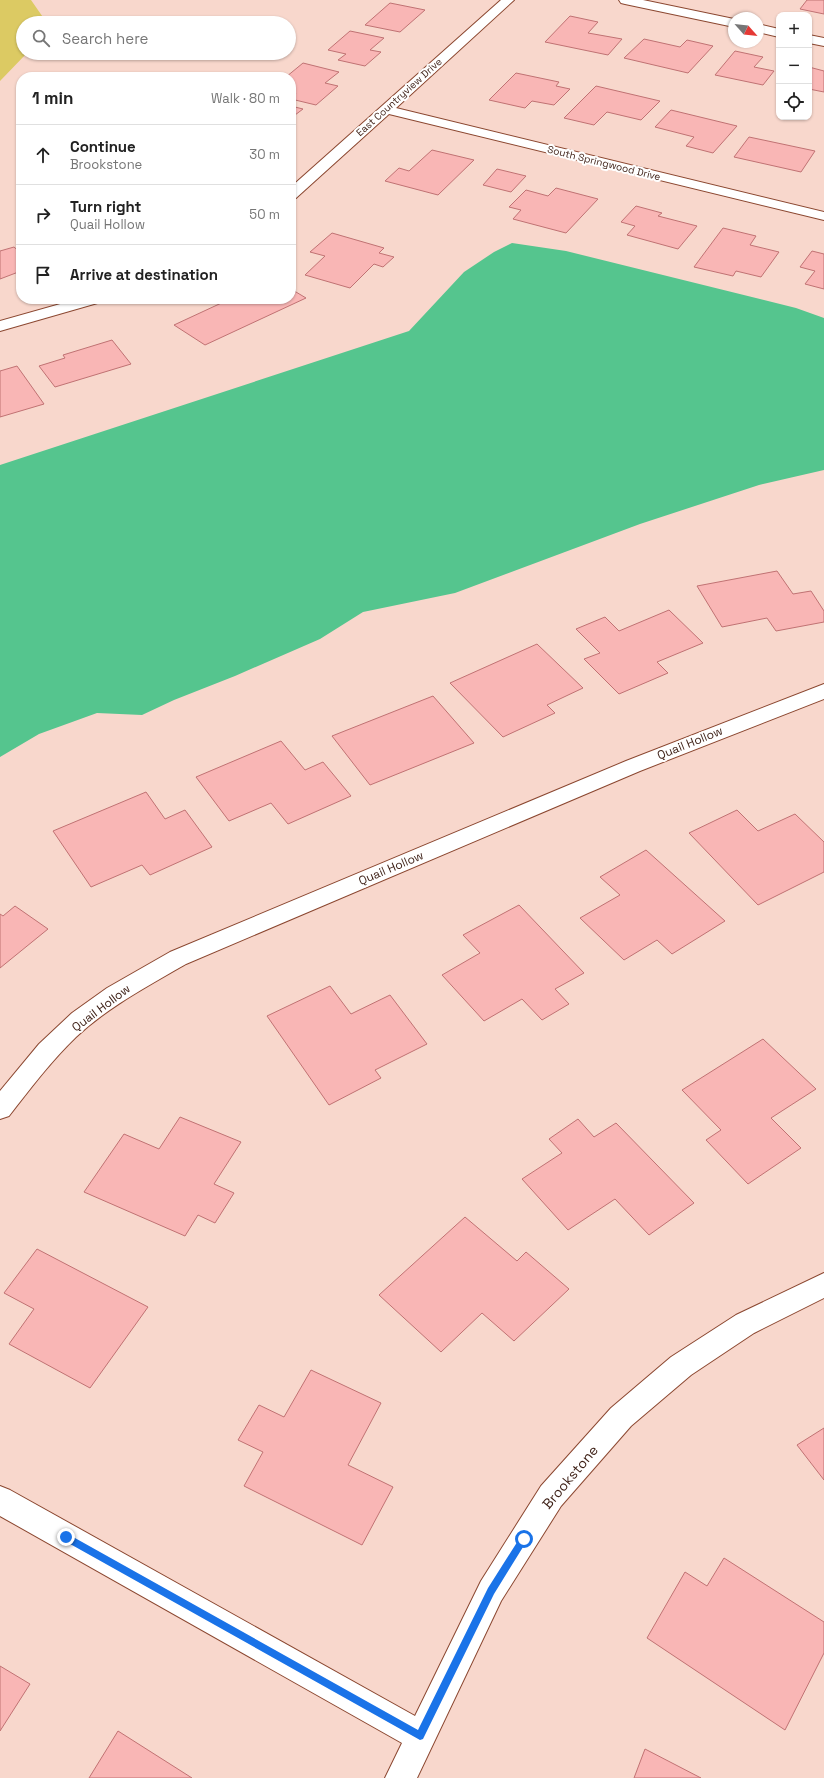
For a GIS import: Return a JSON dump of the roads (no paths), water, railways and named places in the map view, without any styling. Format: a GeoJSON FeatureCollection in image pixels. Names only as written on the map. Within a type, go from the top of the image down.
{"type":"FeatureCollection","features":[{"type":"Feature","properties":{"kind":"street","name":"East Countryview Drive"},"geometry":{"type":"LineString","coordinates":[[296,190],[508,0]]}},
{"type":"Feature","properties":{"kind":"street"},"geometry":{"type":"LineString","coordinates":[[625,0],[728,22]]}},
{"type":"Feature","properties":{"kind":"street"},"geometry":{"type":"LineString","coordinates":[[764,29],[776,32]]}},
{"type":"Feature","properties":{"kind":"street"},"geometry":{"type":"LineString","coordinates":[[812,40],[824,42]]}},
{"type":"Feature","properties":{"kind":"street","name":"South Springwood Drive"},"geometry":{"type":"LineString","coordinates":[[385,109],[824,216]]}},
{"type":"Feature","properties":{"kind":"street"},"geometry":{"type":"LineString","coordinates":[[0,326],[77,304]]}},
{"type":"Feature","properties":{"kind":"street","name":"Quail Hollow"},"geometry":{"type":"LineString","coordinates":[[0,1108],[37,1063],[79,1021],[127,986],[178,958],[633,766],[824,691]]}},
{"type":"Feature","properties":{"kind":"street","name":"Brookstone"},"geometry":{"type":"LineString","coordinates":[[401,1778],[491,1591],[551,1496],[621,1417],[681,1366],[745,1324],[824,1285]]}},
{"type":"Feature","properties":{"kind":"street"},"geometry":{"type":"LineString","coordinates":[[0,1500],[420,1736]]}}]}
